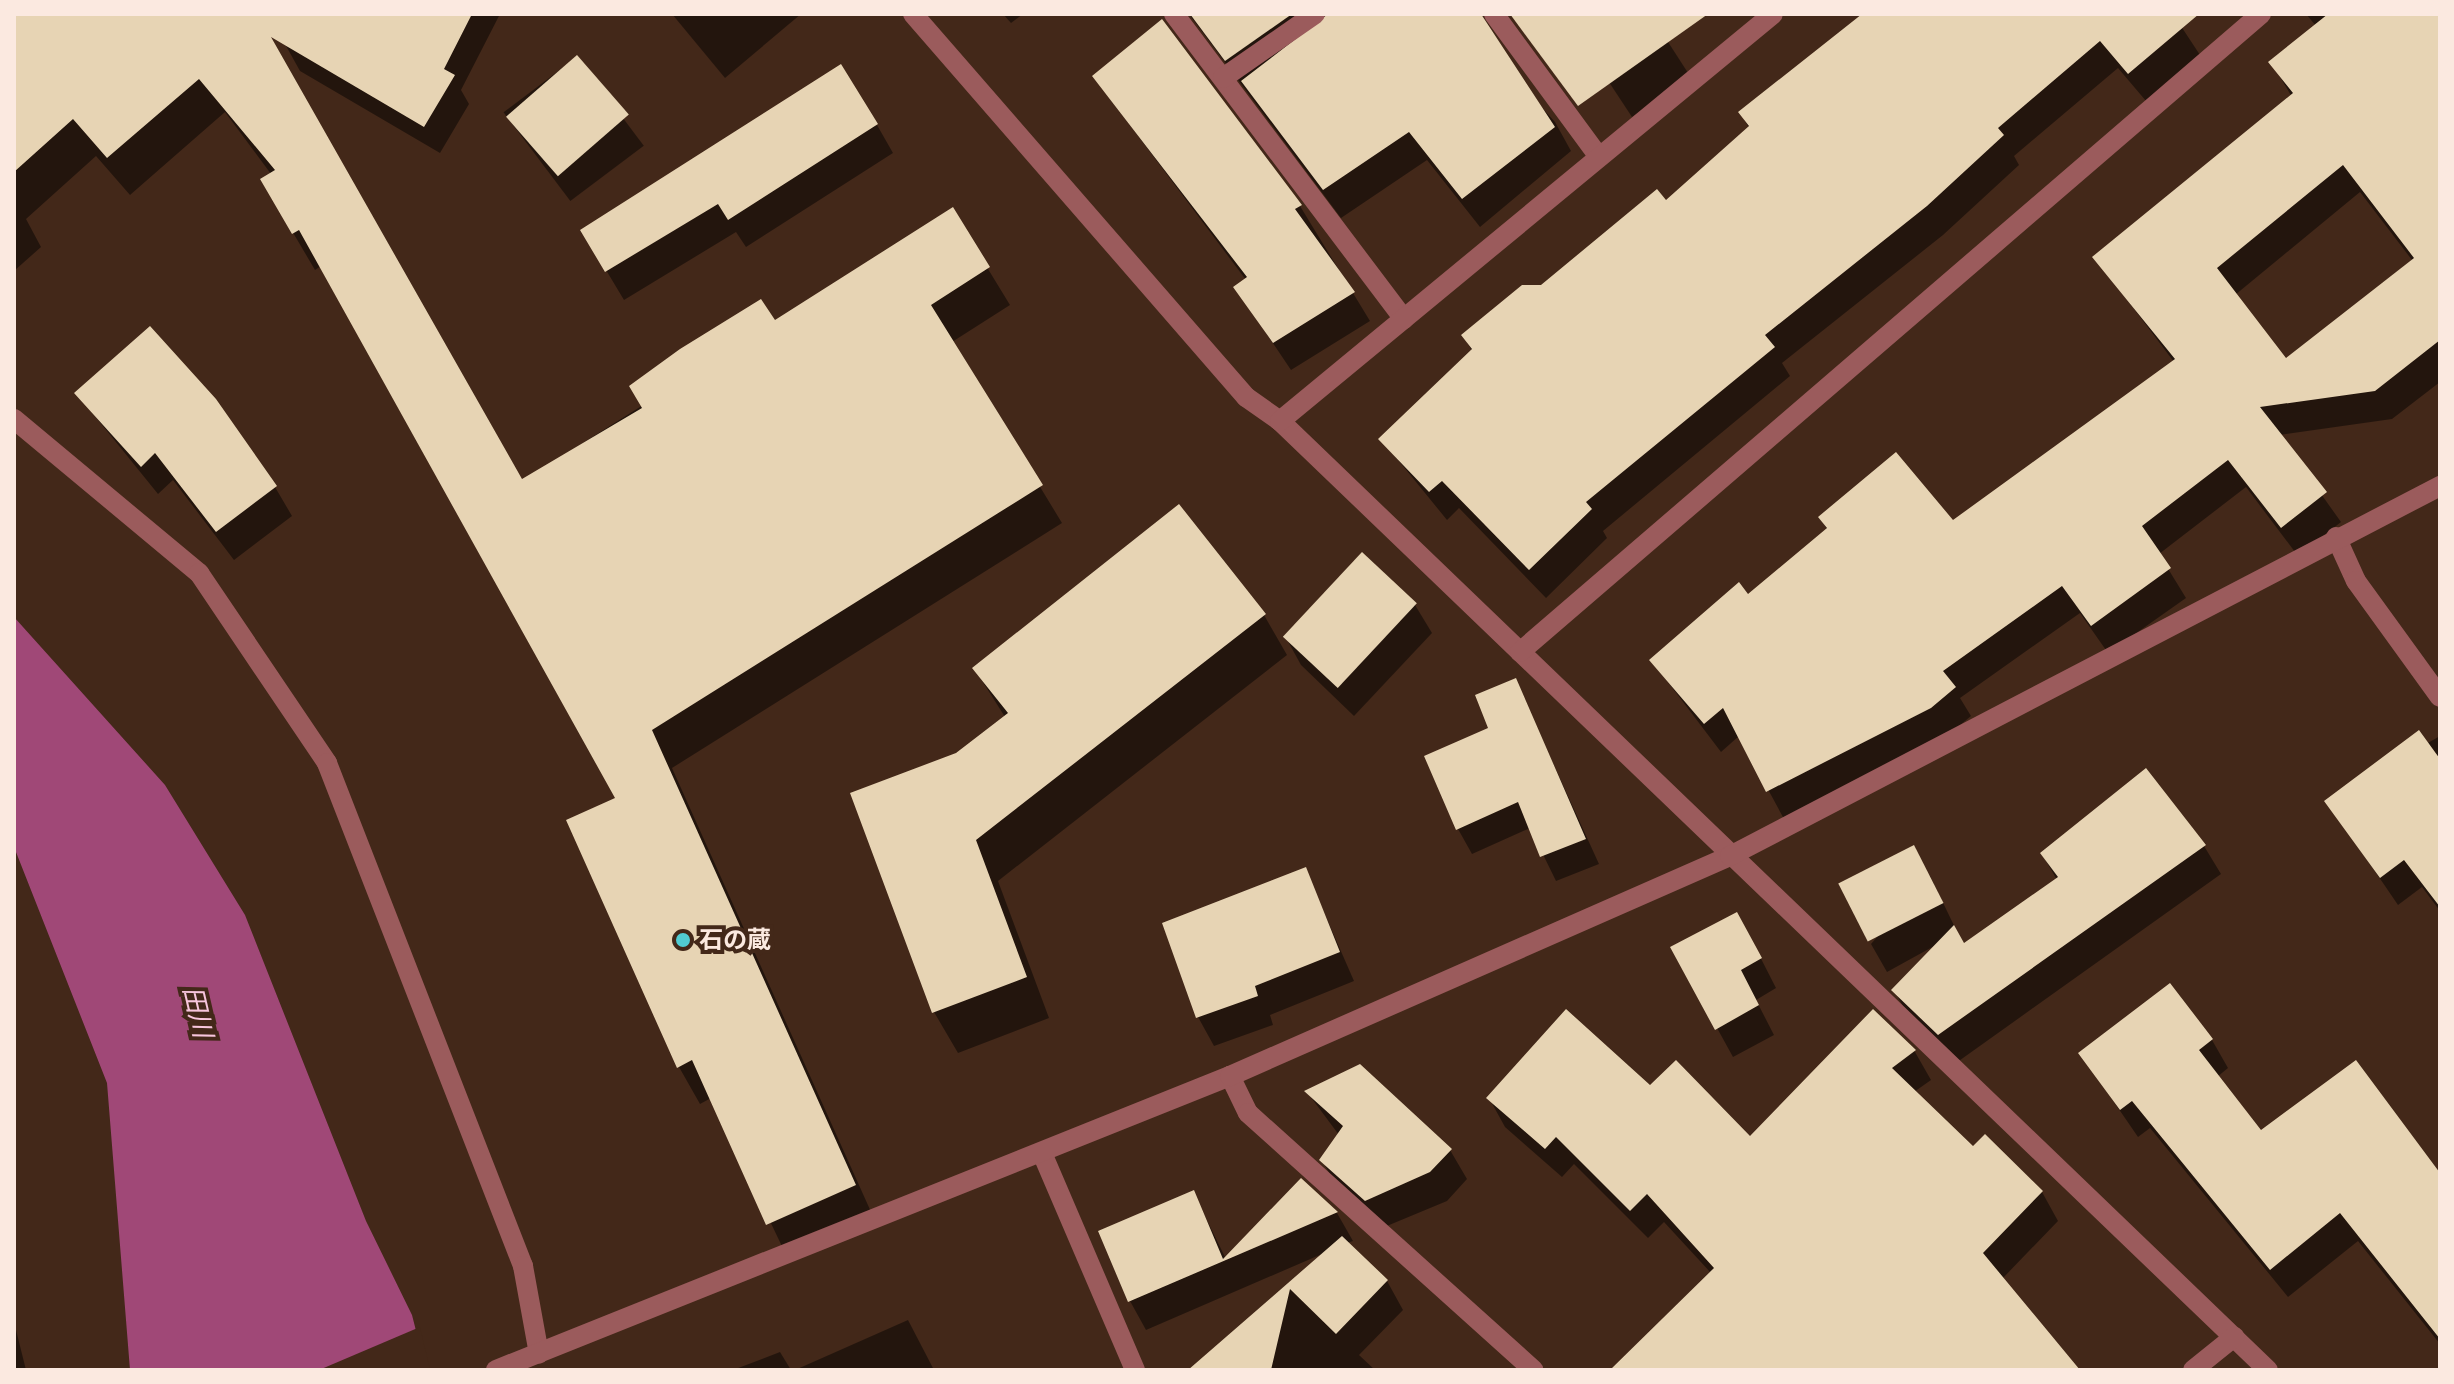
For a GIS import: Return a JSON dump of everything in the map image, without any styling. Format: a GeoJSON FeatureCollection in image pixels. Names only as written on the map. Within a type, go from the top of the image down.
{"type":"FeatureCollection","features":[{"type":"Feature","properties":{"kind":"street"},"geometry":{"type":"LineString","coordinates":[[913,14],[1246,397],[1280,421],[2268,1370]]}},
{"type":"Feature","properties":{"kind":"street"},"geometry":{"type":"LineString","coordinates":[[1174,14],[1404,319]]}},
{"type":"Feature","properties":{"kind":"street"},"geometry":{"type":"LineString","coordinates":[[1223,78],[1315,14]]}},
{"type":"Feature","properties":{"kind":"street"},"geometry":{"type":"LineString","coordinates":[[1494,14],[1599,157]]}},
{"type":"Feature","properties":{"kind":"street"},"geometry":{"type":"LineString","coordinates":[[1280,421],[1773,14]]}},
{"type":"Feature","properties":{"kind":"street"},"geometry":{"type":"LineString","coordinates":[[1520,652],[2261,14]]}},
{"type":"Feature","properties":{"kind":"street"},"geometry":{"type":"LineString","coordinates":[[14,419],[199,573],[327,763],[523,1266],[540,1362]]}},
{"type":"Feature","properties":{"kind":"street"},"geometry":{"type":"LineString","coordinates":[[502,1368],[540,1362],[1230,1076],[1730,856],[2336,537],[2440,486]]}},
{"type":"Feature","properties":{"kind":"street"},"geometry":{"type":"LineString","coordinates":[[2336,537],[2356,581],[2440,697]]}},
{"type":"Feature","properties":{"kind":"street"},"geometry":{"type":"LineString","coordinates":[[1230,1076],[1248,1113],[1533,1370]]}},
{"type":"Feature","properties":{"kind":"street"},"geometry":{"type":"LineString","coordinates":[[1042,1153],[1135,1370]]}},
{"type":"Feature","properties":{"kind":"street"},"geometry":{"type":"LineString","coordinates":[[2193,1370],[2234,1337]]}},
{"type":"Feature","properties":{"kind":"water","name":"田川"},"geometry":{"type":"Polygon","coordinates":[[[14,617],[165,785],[245,915],[366,1221],[412,1315],[426,1370],[130,1370],[107,1083],[14,847],[14,617]]]}},
{"type":"Feature","properties":{"kind":"pier"},"geometry":{"type":"Polygon","coordinates":[[[420,1327],[430,1370],[319,1370],[420,1327]]]}},
{"type":"Feature","properties":{"kind":"building"},"geometry":{"type":"Polygon","coordinates":[[[14,14],[472,14],[444,69],[455,75],[424,127],[271,37],[522,479],[642,408],[629,386],[680,349],[761,299],[775,320],[953,207],[990,267],[931,305],[1043,485],[652,730],[856,1185],[766,1225],[692,1060],[677,1068],[566,820],[615,798],[299,230],[292,234],[260,179],[275,170],[199,79],[107,158],[73,119],[14,172],[14,14]]]}},
{"type":"Feature","properties":{"kind":"building"},"geometry":{"type":"Polygon","coordinates":[[[1190,14],[1292,14],[1225,61],[1190,14]]]}},
{"type":"Feature","properties":{"kind":"building"},"geometry":{"type":"Polygon","coordinates":[[[1328,14],[1481,14],[1555,127],[1462,199],[1409,132],[1323,190],[1241,81],[1328,14]]]}},
{"type":"Feature","properties":{"kind":"building"},"geometry":{"type":"Polygon","coordinates":[[[1510,14],[1708,14],[1578,106],[1510,14]]]}},
{"type":"Feature","properties":{"kind":"building"},"geometry":{"type":"Polygon","coordinates":[[[1862,14],[2199,14],[2128,74],[2100,41],[1998,128],[2004,135],[1927,206],[1765,335],[1775,347],[1586,502],[1592,509],[1529,570],[1442,481],[1429,492],[1378,439],[1472,349],[1461,335],[1522,285],[1541,285],[1657,189],[1666,200],[1749,126],[1738,112],[1862,14]]]}},
{"type":"Feature","properties":{"kind":"building"},"geometry":{"type":"Polygon","coordinates":[[[2328,14],[2440,14],[2440,340],[2375,391],[2260,407],[2327,492],[2281,528],[2228,460],[2142,526],[2171,568],[2091,626],[2062,586],[1943,671],[1956,687],[1931,708],[1766,792],[1723,708],[1704,724],[1649,660],[1739,582],[1748,594],[1827,528],[1818,517],[1896,452],[1953,520],[2175,359],[2092,257],[2293,93],[2268,62],[2328,14]],[[2343,165],[2217,268],[2286,358],[2414,258],[2343,165]]]}},
{"type":"Feature","properties":{"kind":"building"},"geometry":{"type":"Polygon","coordinates":[[[1162,19],[1302,205],[1295,209],[1355,292],[1273,343],[1233,287],[1247,277],[1092,76],[1162,19]]]}},
{"type":"Feature","properties":{"kind":"building"},"geometry":{"type":"Polygon","coordinates":[[[577,55],[629,115],[558,176],[506,117],[577,55]]]}},
{"type":"Feature","properties":{"kind":"building"},"geometry":{"type":"Polygon","coordinates":[[[841,64],[878,124],[728,220],[718,204],[605,272],[580,230],[841,64]]]}},
{"type":"Feature","properties":{"kind":"building"},"geometry":{"type":"Polygon","coordinates":[[[150,326],[216,399],[277,486],[216,532],[155,453],[141,467],[74,393],[150,326]]]}},
{"type":"Feature","properties":{"kind":"building"},"geometry":{"type":"Polygon","coordinates":[[[1179,504],[1266,614],[976,840],[1027,977],[932,1013],[850,793],[956,753],[1008,713],[972,668],[1179,504]]]}},
{"type":"Feature","properties":{"kind":"building"},"geometry":{"type":"Polygon","coordinates":[[[1362,552],[1417,603],[1338,688],[1283,637],[1362,552]]]}},
{"type":"Feature","properties":{"kind":"building"},"geometry":{"type":"Polygon","coordinates":[[[1516,678],[1586,839],[1540,857],[1518,802],[1456,830],[1424,756],[1488,728],[1475,695],[1516,678]]]}},
{"type":"Feature","properties":{"kind":"building"},"geometry":{"type":"Polygon","coordinates":[[[2419,730],[2440,759],[2440,907],[2404,860],[2380,878],[2324,801],[2419,730]]]}},
{"type":"Feature","properties":{"kind":"building"},"geometry":{"type":"Polygon","coordinates":[[[2146,768],[2206,845],[1938,1035],[1891,990],[1954,925],[1964,943],[2058,877],[2040,853],[2146,768]]]}},
{"type":"Feature","properties":{"kind":"building"},"geometry":{"type":"Polygon","coordinates":[[[1914,845],[1944,903],[1868,942],[1838,884],[1914,845]]]}},
{"type":"Feature","properties":{"kind":"building"},"geometry":{"type":"Polygon","coordinates":[[[1306,867],[1340,952],[1255,986],[1258,996],[1196,1018],[1162,923],[1306,867]]]}},
{"type":"Feature","properties":{"kind":"building"},"geometry":{"type":"Polygon","coordinates":[[[1737,912],[1762,958],[1741,970],[1759,1005],[1715,1030],[1670,947],[1737,912]]]}},
{"type":"Feature","properties":{"kind":"building"},"geometry":{"type":"Polygon","coordinates":[[[2170,983],[2213,1039],[2199,1050],[2261,1130],[2356,1060],[2440,1173],[2440,1339],[2340,1213],[2270,1270],[2132,1101],[2120,1110],[2078,1053],[2170,983]]]}},
{"type":"Feature","properties":{"kind":"building"},"geometry":{"type":"Polygon","coordinates":[[[1566,1009],[1650,1085],[1676,1060],[1750,1136],[1873,1009],[1916,1050],[1892,1068],[1973,1146],[1985,1134],[2043,1191],[1983,1253],[2080,1370],[1610,1370],[1714,1268],[1647,1194],[1630,1211],[1556,1137],[1545,1149],[1486,1098],[1566,1009]]]}},
{"type":"Feature","properties":{"kind":"building"},"geometry":{"type":"Polygon","coordinates":[[[1360,1064],[1452,1149],[1430,1172],[1365,1201],[1319,1160],[1343,1126],[1304,1091],[1360,1064]]]}},
{"type":"Feature","properties":{"kind":"building"},"geometry":{"type":"Polygon","coordinates":[[[1301,1178],[1338,1212],[1128,1302],[1098,1231],[1194,1190],[1223,1259],[1301,1178]]]}},
{"type":"Feature","properties":{"kind":"building"},"geometry":{"type":"Polygon","coordinates":[[[1342,1236],[1388,1280],[1336,1334],[1290,1289],[1271,1370],[1188,1370],[1342,1236]]]}},
{"type":"Feature","properties":{"kind":"place","name":"石の蔵"},"geometry":{"type":"Point","coordinates":[683,940]}}]}
